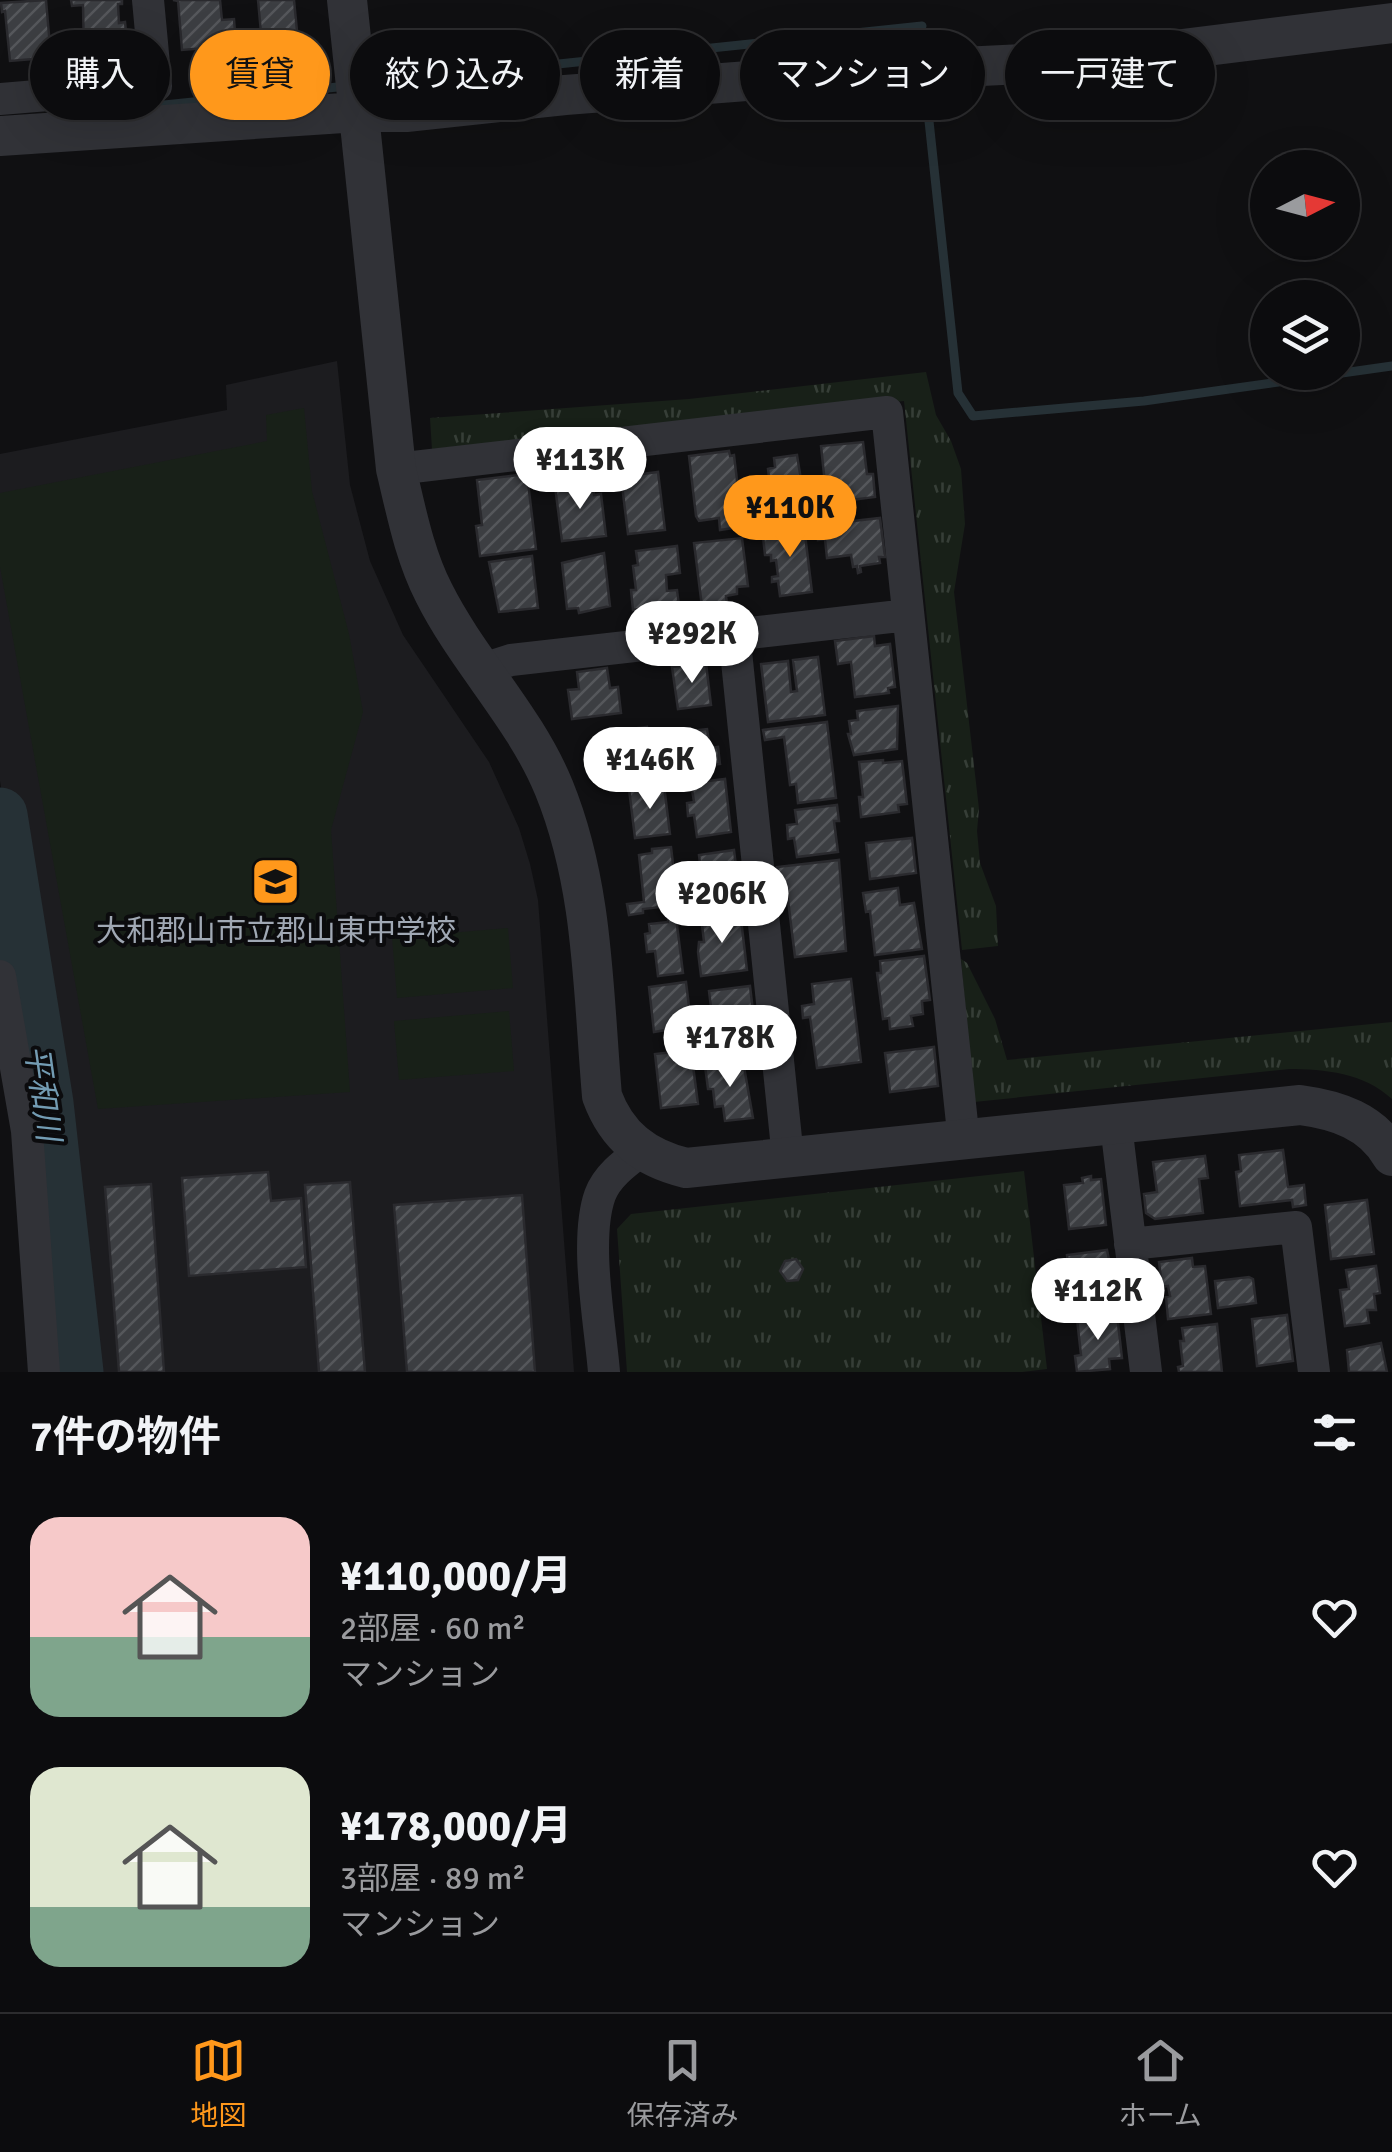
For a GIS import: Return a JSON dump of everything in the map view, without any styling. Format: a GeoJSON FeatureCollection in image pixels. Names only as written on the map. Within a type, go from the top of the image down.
{"type":"FeatureCollection","features":[{"type":"Feature","properties":{"kind":"street"},"geometry":{"type":"LineString","coordinates":[[0,99],[156,86],[148,0]]}},
{"type":"Feature","properties":{"kind":"street"},"geometry":{"type":"LineString","coordinates":[[347,0],[350,31]]}},
{"type":"Feature","properties":{"kind":"street"},"geometry":{"type":"LineString","coordinates":[[560,95],[878,71],[1086,60],[1392,23]]}},
{"type":"Feature","properties":{"kind":"street"},"geometry":{"type":"LineString","coordinates":[[0,136],[350,113]]}},
{"type":"Feature","properties":{"kind":"street"},"geometry":{"type":"LineString","coordinates":[[359,120],[396,469],[410,532],[433,592],[480,670],[532,741],[554,786],[586,895],[602,1096],[616,1126],[641,1151],[686,1168],[1300,1104],[1336,1110],[1360,1122],[1392,1156]]}},
{"type":"Feature","properties":{"kind":"street"},"geometry":{"type":"LineString","coordinates":[[396,469],[886,412],[964,1142]]}},
{"type":"Feature","properties":{"kind":"street"},"geometry":{"type":"LineString","coordinates":[[480,670],[511,660],[734,632],[908,616]]}},
{"type":"Feature","properties":{"kind":"street"},"geometry":{"type":"LineString","coordinates":[[734,632],[788,1158]]}},
{"type":"Feature","properties":{"kind":"street"},"geometry":{"type":"LineString","coordinates":[[0,976],[27,1132],[44,1372]]}},
{"type":"Feature","properties":{"kind":"street"},"geometry":{"type":"LineString","coordinates":[[1116,1125],[1146,1372]]}},
{"type":"Feature","properties":{"kind":"street"},"geometry":{"type":"LineString","coordinates":[[604,1372],[592,1229],[600,1192],[617,1168],[641,1151]]}},
{"type":"Feature","properties":{"kind":"street"},"geometry":{"type":"LineString","coordinates":[[1130,1244],[1296,1227],[1314,1372]]}},
{"type":"Feature","properties":{"kind":"shaded area","name":"大和郡山市立郡山東中学校"},"geometry":{"type":"Polygon","coordinates":[[[337,361],[350,485],[370,561],[403,635],[489,762],[519,828],[530,864],[538,900],[574,1372],[82,1372],[64,1136],[0,781],[0,454],[227,410],[226,385],[337,361]]]}},
{"type":"Feature","properties":{"kind":"green space"},"geometry":{"type":"Polygon","coordinates":[[[926,372],[936,415],[961,469],[965,524],[954,592],[979,809],[980,863],[996,906],[998,946],[962,950],[904,401],[432,449],[430,418],[689,399],[926,372]]]}},
{"type":"Feature","properties":{"kind":"green space"},"geometry":{"type":"Polygon","coordinates":[[[304,408],[312,491],[349,634],[363,712],[331,830],[350,1092],[98,1109],[0,567],[0,493],[267,441],[266,415],[304,408]]]}},
{"type":"Feature","properties":{"kind":"green space"},"geometry":{"type":"Polygon","coordinates":[[[508,928],[513,988],[397,998],[392,938],[508,928]]]}},
{"type":"Feature","properties":{"kind":"green space"},"geometry":{"type":"Polygon","coordinates":[[[961,959],[967,963],[995,1019],[1007,1060],[1392,1022],[1392,1099],[1369,1083],[1344,1074],[1289,1069],[974,1102],[961,959]]]}},
{"type":"Feature","properties":{"kind":"green space"},"geometry":{"type":"Polygon","coordinates":[[[509,1011],[514,1071],[399,1080],[394,1021],[509,1011]]]}},
{"type":"Feature","properties":{"kind":"green space"},"geometry":{"type":"Polygon","coordinates":[[[1024,1171],[1047,1369],[627,1372],[617,1229],[631,1214],[1024,1171]]]}},
{"type":"Feature","properties":{"kind":"building"},"geometry":{"type":"Polygon","coordinates":[[[46,0],[49,30],[30,30],[30,59],[10,61],[1,3],[46,0]]]}},
{"type":"Feature","properties":{"kind":"building"},"geometry":{"type":"Polygon","coordinates":[[[71,0],[122,0],[118,4],[119,23],[125,22],[126,30],[83,30],[83,5],[72,6],[71,0]]]}},
{"type":"Feature","properties":{"kind":"building"},"geometry":{"type":"Polygon","coordinates":[[[173,0],[220,0],[222,20],[234,19],[235,30],[190,30],[190,49],[182,50],[178,1],[173,0]]]}},
{"type":"Feature","properties":{"kind":"building"},"geometry":{"type":"Polygon","coordinates":[[[258,0],[294,0],[297,30],[261,30],[258,0]]]}},
{"type":"Feature","properties":{"kind":"building"},"geometry":{"type":"Polygon","coordinates":[[[863,442],[875,497],[827,503],[821,446],[863,442]]]}},
{"type":"Feature","properties":{"kind":"building"},"geometry":{"type":"Polygon","coordinates":[[[729,451],[730,456],[734,455],[740,527],[720,530],[719,518],[699,521],[696,516],[689,456],[729,451]]]}},
{"type":"Feature","properties":{"kind":"building"},"geometry":{"type":"Polygon","coordinates":[[[797,455],[807,517],[752,524],[747,485],[763,483],[766,505],[772,504],[768,469],[775,467],[774,458],[797,455]]]}},
{"type":"Feature","properties":{"kind":"building"},"geometry":{"type":"Polygon","coordinates":[[[642,467],[642,474],[658,472],[665,530],[628,534],[620,469],[642,467]]]}},
{"type":"Feature","properties":{"kind":"building"},"geometry":{"type":"Polygon","coordinates":[[[527,474],[536,549],[480,556],[476,526],[482,525],[477,480],[527,474]]]}},
{"type":"Feature","properties":{"kind":"building"},"geometry":{"type":"Polygon","coordinates":[[[593,481],[594,495],[601,494],[606,536],[562,541],[555,486],[593,481]]]}},
{"type":"Feature","properties":{"kind":"building"},"geometry":{"type":"Polygon","coordinates":[[[880,518],[885,557],[879,557],[880,563],[860,566],[858,573],[851,555],[827,558],[825,539],[818,540],[817,525],[880,518]]]}},
{"type":"Feature","properties":{"kind":"building"},"geometry":{"type":"Polygon","coordinates":[[[804,526],[812,592],[780,596],[778,581],[772,582],[772,577],[778,576],[776,560],[765,555],[763,537],[778,535],[778,529],[804,526]]]}},
{"type":"Feature","properties":{"kind":"building"},"geometry":{"type":"Polygon","coordinates":[[[742,538],[748,586],[737,587],[737,594],[726,596],[727,604],[702,607],[694,543],[742,538]]]}},
{"type":"Feature","properties":{"kind":"building"},"geometry":{"type":"Polygon","coordinates":[[[677,546],[680,573],[666,575],[667,591],[677,590],[680,613],[652,616],[650,607],[633,610],[631,590],[636,590],[636,551],[677,546]]]}},
{"type":"Feature","properties":{"kind":"building"},"geometry":{"type":"Polygon","coordinates":[[[604,553],[610,606],[579,613],[578,608],[567,609],[562,563],[604,553]]]}},
{"type":"Feature","properties":{"kind":"building"},"geometry":{"type":"Polygon","coordinates":[[[532,556],[538,608],[499,612],[489,562],[532,556]]]}},
{"type":"Feature","properties":{"kind":"building"},"geometry":{"type":"Polygon","coordinates":[[[874,636],[875,646],[890,644],[895,687],[888,688],[889,693],[855,697],[851,662],[838,664],[835,641],[874,636]]]}},
{"type":"Feature","properties":{"kind":"building"},"geometry":{"type":"Polygon","coordinates":[[[818,657],[825,715],[768,722],[761,664],[788,661],[791,692],[797,691],[793,660],[818,657]]]}},
{"type":"Feature","properties":{"kind":"building"},"geometry":{"type":"Polygon","coordinates":[[[706,663],[711,705],[678,709],[672,667],[706,663]]]}},
{"type":"Feature","properties":{"kind":"building"},"geometry":{"type":"Polygon","coordinates":[[[607,668],[610,688],[618,687],[621,713],[572,719],[568,690],[579,689],[577,672],[607,668]]]}},
{"type":"Feature","properties":{"kind":"building"},"geometry":{"type":"Polygon","coordinates":[[[898,706],[897,749],[854,755],[848,734],[849,721],[858,720],[857,711],[898,706]]]}},
{"type":"Feature","properties":{"kind":"building"},"geometry":{"type":"Polygon","coordinates":[[[827,722],[836,798],[798,803],[796,784],[790,785],[784,737],[765,740],[763,730],[827,722]]]}},
{"type":"Feature","properties":{"kind":"building"},"geometry":{"type":"Polygon","coordinates":[[[647,727],[651,759],[647,759],[648,768],[611,773],[606,732],[647,727]]]}},
{"type":"Feature","properties":{"kind":"building"},"geometry":{"type":"Polygon","coordinates":[[[707,729],[710,748],[718,747],[720,764],[675,770],[670,733],[707,729]]]}},
{"type":"Feature","properties":{"kind":"building"},"geometry":{"type":"Polygon","coordinates":[[[902,761],[907,804],[898,805],[899,812],[861,817],[859,762],[902,761]]]}},
{"type":"Feature","properties":{"kind":"building"},"geometry":{"type":"Polygon","coordinates":[[[725,779],[731,832],[697,837],[694,815],[688,816],[687,803],[694,802],[691,783],[725,779]]]}},
{"type":"Feature","properties":{"kind":"building"},"geometry":{"type":"Polygon","coordinates":[[[664,785],[670,834],[635,838],[629,789],[664,785]]]}},
{"type":"Feature","properties":{"kind":"building"},"geometry":{"type":"Polygon","coordinates":[[[837,805],[839,821],[834,821],[838,852],[797,857],[794,838],[788,839],[787,825],[797,824],[795,810],[837,805]]]}},
{"type":"Feature","properties":{"kind":"building"},"geometry":{"type":"Polygon","coordinates":[[[912,838],[916,873],[870,879],[866,843],[912,838]]]}},
{"type":"Feature","properties":{"kind":"building"},"geometry":{"type":"Polygon","coordinates":[[[671,847],[678,905],[643,909],[643,913],[629,915],[627,904],[644,902],[639,855],[671,847]]]}},
{"type":"Feature","properties":{"kind":"building"},"geometry":{"type":"Polygon","coordinates":[[[734,850],[739,890],[743,890],[745,903],[722,906],[720,890],[703,892],[699,855],[734,850]]]}},
{"type":"Feature","properties":{"kind":"building"},"geometry":{"type":"Polygon","coordinates":[[[839,860],[846,951],[795,957],[786,884],[779,885],[777,867],[839,860]]]}},
{"type":"Feature","properties":{"kind":"building"},"geometry":{"type":"Polygon","coordinates":[[[898,888],[900,905],[914,903],[922,949],[875,955],[870,911],[866,912],[863,893],[898,888]]]}},
{"type":"Feature","properties":{"kind":"building"},"geometry":{"type":"Polygon","coordinates":[[[720,914],[721,921],[741,919],[747,970],[701,976],[701,916],[720,914]]]}},
{"type":"Feature","properties":{"kind":"building"},"geometry":{"type":"Polygon","coordinates":[[[676,917],[683,973],[658,976],[655,951],[647,952],[645,934],[650,933],[649,924],[676,917]]]}},
{"type":"Feature","properties":{"kind":"building"},"geometry":{"type":"Polygon","coordinates":[[[924,956],[930,1000],[922,1001],[923,1014],[911,1016],[913,1026],[890,1029],[889,1018],[883,1019],[877,973],[881,973],[880,961],[924,956]]]}},
{"type":"Feature","properties":{"kind":"building"},"geometry":{"type":"Polygon","coordinates":[[[851,979],[861,1062],[817,1068],[810,1017],[803,1018],[802,1006],[814,1004],[812,984],[851,979]]]}},
{"type":"Feature","properties":{"kind":"building"},"geometry":{"type":"Polygon","coordinates":[[[686,982],[693,1039],[668,1042],[666,1030],[654,1032],[649,987],[686,982]]]}},
{"type":"Feature","properties":{"kind":"building"},"geometry":{"type":"Polygon","coordinates":[[[750,986],[756,1036],[715,1041],[709,991],[750,986]]]}},
{"type":"Feature","properties":{"kind":"building"},"geometry":{"type":"Polygon","coordinates":[[[934,1047],[938,1086],[890,1092],[885,1053],[934,1047]]]}},
{"type":"Feature","properties":{"kind":"building"},"geometry":{"type":"Polygon","coordinates":[[[691,1050],[698,1104],[661,1108],[655,1054],[691,1050]]]}},
{"type":"Feature","properties":{"kind":"building"},"geometry":{"type":"Polygon","coordinates":[[[743,1061],[753,1118],[725,1121],[723,1106],[715,1107],[713,1089],[708,1089],[705,1066],[743,1061]]]}},
{"type":"Feature","properties":{"kind":"building"},"geometry":{"type":"Polygon","coordinates":[[[1283,1150],[1288,1187],[1304,1185],[1306,1205],[1293,1207],[1292,1200],[1240,1206],[1236,1172],[1241,1171],[1239,1155],[1283,1150]]]}},
{"type":"Feature","properties":{"kind":"building"},"geometry":{"type":"Polygon","coordinates":[[[1205,1156],[1208,1178],[1199,1179],[1203,1213],[1155,1219],[1146,1213],[1144,1194],[1157,1192],[1153,1162],[1205,1156]]]}},
{"type":"Feature","properties":{"kind":"building"},"geometry":{"type":"Polygon","coordinates":[[[268,1172],[271,1201],[301,1198],[306,1267],[189,1276],[182,1178],[268,1172]]]}},
{"type":"Feature","properties":{"kind":"building"},"geometry":{"type":"Polygon","coordinates":[[[1091,1176],[1091,1180],[1101,1179],[1106,1225],[1069,1229],[1064,1185],[1083,1183],[1082,1178],[1091,1176]]]}},
{"type":"Feature","properties":{"kind":"building"},"geometry":{"type":"Polygon","coordinates":[[[350,1182],[365,1372],[319,1372],[305,1185],[350,1182]]]}},
{"type":"Feature","properties":{"kind":"building"},"geometry":{"type":"Polygon","coordinates":[[[151,1184],[164,1372],[119,1372],[105,1187],[151,1184]]]}},
{"type":"Feature","properties":{"kind":"building"},"geometry":{"type":"Polygon","coordinates":[[[522,1195],[535,1372],[407,1372],[394,1205],[522,1195]]]}},
{"type":"Feature","properties":{"kind":"building"},"geometry":{"type":"Polygon","coordinates":[[[1367,1200],[1374,1254],[1331,1259],[1325,1205],[1367,1200]]]}},
{"type":"Feature","properties":{"kind":"building"},"geometry":{"type":"Polygon","coordinates":[[[1107,1250],[1114,1283],[1110,1284],[1112,1300],[1073,1305],[1067,1255],[1107,1250]]]}},
{"type":"Feature","properties":{"kind":"building"},"geometry":{"type":"Polygon","coordinates":[[[1192,1258],[1193,1267],[1205,1266],[1211,1314],[1168,1319],[1166,1297],[1170,1296],[1168,1286],[1162,1287],[1159,1262],[1192,1258]]]}},
{"type":"Feature","properties":{"kind":"building"},"geometry":{"type":"Polygon","coordinates":[[[796,1259],[803,1269],[798,1280],[787,1281],[780,1271],[785,1261],[796,1259]]]}},
{"type":"Feature","properties":{"kind":"building"},"geometry":{"type":"Polygon","coordinates":[[[1376,1266],[1380,1293],[1374,1294],[1376,1310],[1367,1310],[1369,1323],[1345,1326],[1340,1290],[1349,1289],[1346,1270],[1376,1266]]]}},
{"type":"Feature","properties":{"kind":"building"},"geometry":{"type":"Polygon","coordinates":[[[1253,1279],[1256,1303],[1218,1308],[1215,1281],[1253,1279]]]}},
{"type":"Feature","properties":{"kind":"building"},"geometry":{"type":"Polygon","coordinates":[[[1117,1314],[1122,1358],[1109,1359],[1110,1369],[1077,1372],[1075,1356],[1081,1355],[1077,1319],[1117,1314]]]}},
{"type":"Feature","properties":{"kind":"building"},"geometry":{"type":"Polygon","coordinates":[[[1287,1315],[1293,1361],[1257,1366],[1252,1319],[1287,1315]]]}},
{"type":"Feature","properties":{"kind":"building"},"geometry":{"type":"Polygon","coordinates":[[[1217,1324],[1222,1372],[1179,1372],[1178,1367],[1183,1366],[1182,1328],[1217,1324]]]}},
{"type":"Feature","properties":{"kind":"building"},"geometry":{"type":"Polygon","coordinates":[[[1381,1343],[1387,1372],[1349,1372],[1347,1350],[1381,1343]]]}},
{"type":"Feature","properties":{"kind":"waterway"},"geometry":{"type":"LineString","coordinates":[[560,64],[922,26]]}},
{"type":"Feature","properties":{"kind":"waterway"},"geometry":{"type":"LineString","coordinates":[[170,104],[347,86]]}},
{"type":"Feature","properties":{"kind":"waterway"},"geometry":{"type":"LineString","coordinates":[[929,121],[958,393],[973,416],[1144,401],[1392,366]]}},
{"type":"Feature","properties":{"kind":"waterway","name":"平和川"},"geometry":{"type":"LineString","coordinates":[[0,815],[46,1103],[76,1372]]}},
{"type":"Feature","properties":{"kind":"place","name":"大和郡山市立郡山東中学校"},"geometry":{"type":"Point","coordinates":[276,882]}}]}
